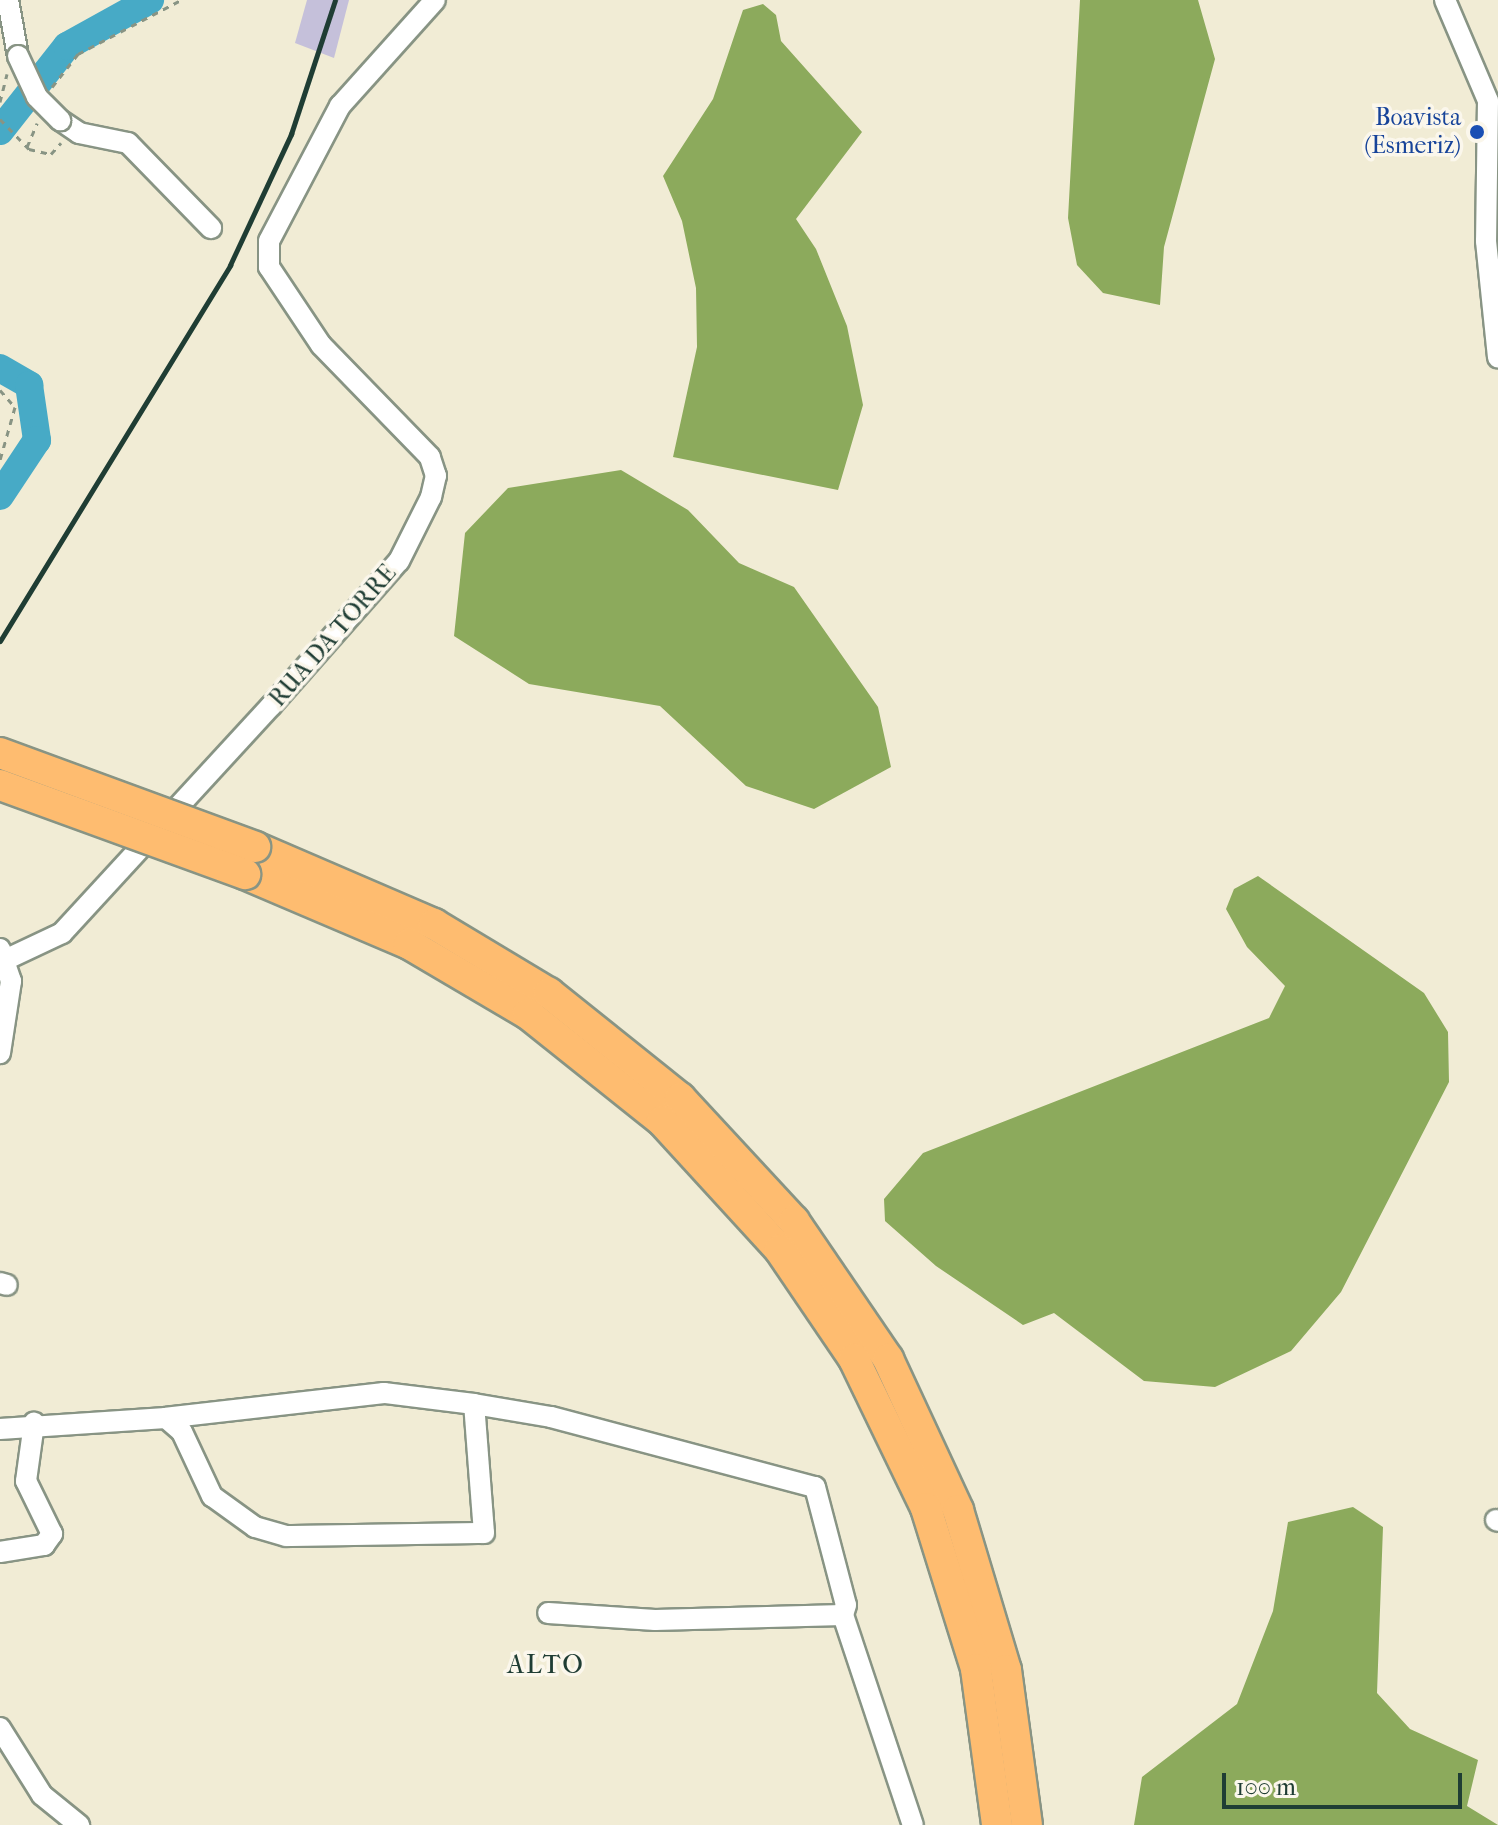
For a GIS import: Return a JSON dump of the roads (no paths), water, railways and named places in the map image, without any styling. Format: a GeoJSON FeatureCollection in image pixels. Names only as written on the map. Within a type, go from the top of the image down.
{"type":"FeatureCollection","features":[{"type":"Feature","properties":{"kind":"highway"},"geometry":{"type":"LineString","coordinates":[[0,753],[250,860],[409,944],[528,1014],[662,1121],[773,1241],[854,1359],[926,1508],[976,1669],[997,1825]]}},
{"type":"Feature","properties":{"kind":"highway"},"geometry":{"type":"LineString","coordinates":[[0,785],[250,860],[434,924],[549,993],[680,1098],[794,1221],[888,1359],[954,1500],[1006,1670],[1027,1825]]}},
{"type":"Feature","properties":{"kind":"street"},"geometry":{"type":"LineString","coordinates":[[8,0],[18,56],[37,97],[65,124],[128,143],[211,228]]}},
{"type":"Feature","properties":{"kind":"street"},"geometry":{"type":"LineString","coordinates":[[1445,0],[1481,72],[1495,162],[1486,241],[1498,357]]}},
{"type":"Feature","properties":{"kind":"street","name":"RUA DA TORRE"},"geometry":{"type":"LineString","coordinates":[[4,954],[62,933],[399,561],[431,497],[430,457],[321,345],[269,267],[269,241],[340,106],[425,3]]}},
{"type":"Feature","properties":{"kind":"street"},"geometry":{"type":"LineString","coordinates":[[0,1053],[11,1006],[4,954]]}},
{"type":"Feature","properties":{"kind":"street"},"geometry":{"type":"LineString","coordinates":[[0,1429],[34,1423],[166,1418],[384,1393],[551,1417],[815,1487],[837,1560],[843,1615],[913,1825]]}},
{"type":"Feature","properties":{"kind":"street"},"geometry":{"type":"LineString","coordinates":[[166,1418],[182,1432],[212,1496],[255,1527],[286,1536],[465,1538],[484,1533],[474,1404]]}},
{"type":"Feature","properties":{"kind":"street"},"geometry":{"type":"LineString","coordinates":[[0,1552],[44,1545],[52,1534],[26,1481],[34,1423]]}},
{"type":"Feature","properties":{"kind":"street"},"geometry":{"type":"LineString","coordinates":[[548,1613],[655,1620],[843,1615]]}},
{"type":"Feature","properties":{"kind":"street"},"geometry":{"type":"LineString","coordinates":[[0,1728],[42,1795],[79,1825]]}},
{"type":"Feature","properties":{"kind":"waterway"},"geometry":{"type":"LineString","coordinates":[[0,131],[67,46],[150,0]]}},
{"type":"Feature","properties":{"kind":"waterway"},"geometry":{"type":"LineString","coordinates":[[0,368],[29,385],[37,440],[0,496]]}},
{"type":"Feature","properties":{"kind":"railway"},"geometry":{"type":"LineString","coordinates":[[0,641],[230,265],[291,134],[335,0]]}},
{"type":"Feature","properties":{"kind":"place","name":"Boavista (Esmeriz)"},"geometry":{"type":"Point","coordinates":[1477,132]}},
{"type":"Feature","properties":{"kind":"district","name":"ALTO"},"geometry":{"type":"Point","coordinates":[546,1665]}}]}
